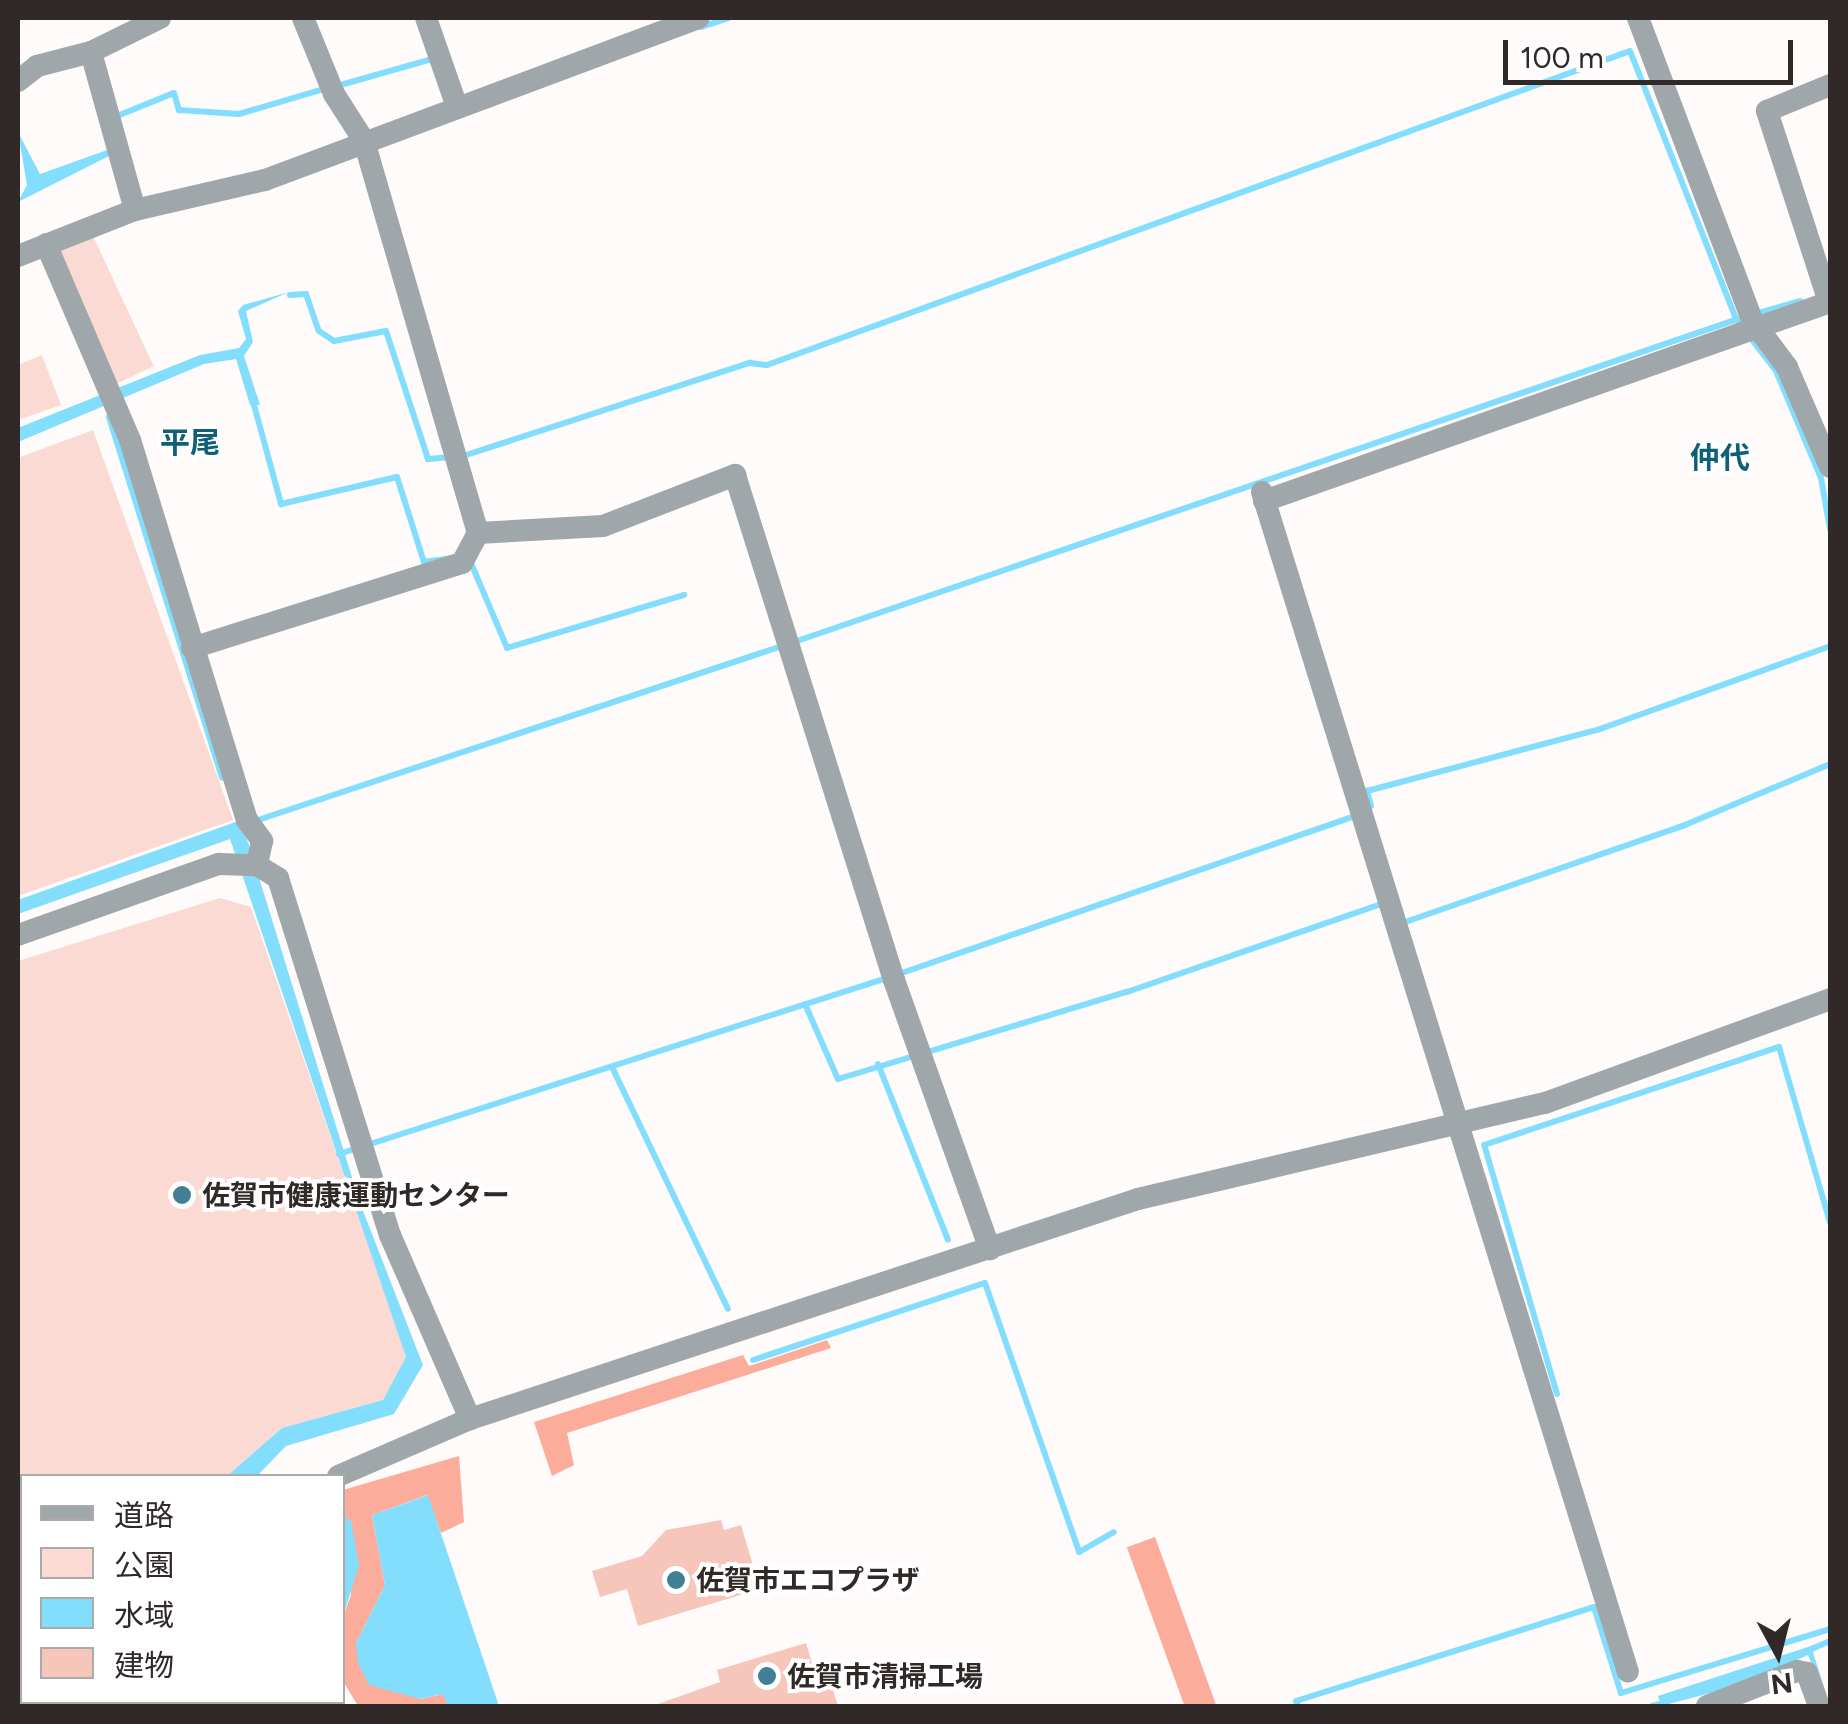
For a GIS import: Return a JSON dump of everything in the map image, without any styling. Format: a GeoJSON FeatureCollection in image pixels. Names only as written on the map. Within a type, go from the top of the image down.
{"type":"FeatureCollection","features":[{"type":"Feature","properties":{"kind":"street"},"geometry":{"type":"LineString","coordinates":[[18,82],[37,66],[91,52],[160,18]]}},
{"type":"Feature","properties":{"kind":"street"},"geometry":{"type":"LineString","coordinates":[[192,648],[467,560],[478,533],[364,141],[331,88],[303,18]]}},
{"type":"Feature","properties":{"kind":"street"},"geometry":{"type":"LineString","coordinates":[[426,18],[456,104]]}},
{"type":"Feature","properties":{"kind":"street"},"geometry":{"type":"LineString","coordinates":[[18,256],[135,210],[264,180],[456,104],[699,18]]}},
{"type":"Feature","properties":{"kind":"street"},"geometry":{"type":"LineString","coordinates":[[1638,18],[1748,322],[1786,367],[1830,467]]}},
{"type":"Feature","properties":{"kind":"street"},"geometry":{"type":"LineString","coordinates":[[91,52],[135,210]]}},
{"type":"Feature","properties":{"kind":"street"},"geometry":{"type":"LineString","coordinates":[[1628,1672],[1263,497],[1748,322],[1828,297],[1767,111],[1830,86]]}},
{"type":"Feature","properties":{"kind":"street"},"geometry":{"type":"LineString","coordinates":[[46,244],[114,398],[248,824],[262,841],[258,865]]}},
{"type":"Feature","properties":{"kind":"street"},"geometry":{"type":"LineString","coordinates":[[478,533],[603,526],[734,475],[793,641],[893,974],[990,1249]]}},
{"type":"Feature","properties":{"kind":"street"},"geometry":{"type":"LineString","coordinates":[[18,935],[228,863],[258,865],[278,878],[426,1329],[470,1419]]}},
{"type":"Feature","properties":{"kind":"street"},"geometry":{"type":"LineString","coordinates":[[343,1474],[470,1419],[990,1249],[1248,1170],[1460,1128],[1830,999]]}},
{"type":"Feature","properties":{"kind":"street"},"geometry":{"type":"LineString","coordinates":[[1707,1706],[1797,1671],[1808,1673],[1820,1706]]}},
{"type":"Feature","properties":{"kind":"green space"},"geometry":{"type":"Polygon","coordinates":[[[92,234],[154,366],[117,384],[55,251],[92,234]]]}},
{"type":"Feature","properties":{"kind":"green space"},"geometry":{"type":"Polygon","coordinates":[[[42,355],[61,405],[18,420],[18,357],[20,364],[42,355]]]}},
{"type":"Feature","properties":{"kind":"green space"},"geometry":{"type":"Polygon","coordinates":[[[93,430],[233,820],[18,896],[18,458],[93,430]]]}},
{"type":"Feature","properties":{"kind":"green space","name":"佐賀市健康運動センター"},"geometry":{"type":"Polygon","coordinates":[[[220,898],[251,907],[407,1357],[383,1400],[282,1428],[229,1474],[20,1474],[18,1550],[18,961],[220,898]]]}},
{"type":"Feature","properties":{"kind":"shaded area"},"geometry":{"type":"Polygon","coordinates":[[[827,1340],[831,1348],[567,1433],[574,1465],[552,1476],[534,1422],[743,1355],[749,1366],[827,1340]]]}},
{"type":"Feature","properties":{"kind":"shaded area"},"geometry":{"type":"Polygon","coordinates":[[[459,1456],[464,1522],[441,1533],[427,1495],[372,1515],[385,1585],[356,1643],[420,1699],[444,1694],[448,1706],[358,1706],[345,1684],[345,1612],[351,1595],[345,1489],[459,1456]]]}},
{"type":"Feature","properties":{"kind":"shaded area"},"geometry":{"type":"Polygon","coordinates":[[[1155,1537],[1216,1705],[1185,1706],[1127,1547],[1155,1537]]]}},
{"type":"Feature","properties":{"kind":"water"},"geometry":{"type":"Polygon","coordinates":[[[18,132],[40,174],[110,149],[111,155],[18,202],[27,185],[18,132]]]}},
{"type":"Feature","properties":{"kind":"water"},"geometry":{"type":"Polygon","coordinates":[[[289,292],[246,311],[253,342],[244,356],[260,405],[250,405],[236,359],[204,364],[18,442],[18,428],[200,355],[239,348],[246,339],[238,311],[243,305],[289,292]]]}},
{"type":"Feature","properties":{"kind":"water"},"geometry":{"type":"Polygon","coordinates":[[[241,820],[360,1203],[423,1365],[394,1414],[286,1446],[259,1474],[229,1474],[282,1428],[383,1400],[406,1357],[230,839],[18,914],[18,900],[241,820]]]}},
{"type":"Feature","properties":{"kind":"water"},"geometry":{"type":"Polygon","coordinates":[[[428,1495],[497,1706],[448,1706],[443,1694],[420,1699],[369,1685],[358,1663],[356,1643],[385,1585],[372,1515],[428,1495]]]}},
{"type":"Feature","properties":{"kind":"water"},"geometry":{"type":"Polygon","coordinates":[[[345,1516],[351,1521],[359,1565],[345,1610],[345,1516]]]}},
{"type":"Feature","properties":{"kind":"water"},"geometry":{"type":"Polygon","coordinates":[[[1811,1646],[1830,1706],[1808,1655],[1741,1685],[1661,1706],[1658,1696],[1811,1646]]]}},
{"type":"Feature","properties":{"kind":"building","name":"佐賀市エコプラザ"},"geometry":{"type":"Polygon","coordinates":[[[721,1520],[724,1530],[741,1525],[760,1589],[638,1626],[627,1589],[600,1597],[592,1571],[642,1556],[666,1530],[721,1520]]]}},
{"type":"Feature","properties":{"kind":"building","name":"佐賀市清掃工場"},"geometry":{"type":"Polygon","coordinates":[[[806,1643],[819,1687],[831,1683],[838,1706],[652,1706],[720,1682],[717,1670],[806,1643]]]}},
{"type":"Feature","properties":{"kind":"waterway"},"geometry":{"type":"LineString","coordinates":[[701,27],[728,18]]}},
{"type":"Feature","properties":{"kind":"waterway"},"geometry":{"type":"LineString","coordinates":[[463,456],[750,363],[767,365],[1630,51],[1736,319],[1776,371],[1821,478],[1830,529]]}},
{"type":"Feature","properties":{"kind":"waterway"},"geometry":{"type":"LineString","coordinates":[[337,86],[435,58]]}},
{"type":"Feature","properties":{"kind":"waterway"},"geometry":{"type":"LineString","coordinates":[[117,116],[174,93],[179,110],[239,114],[324,89]]}},
{"type":"Feature","properties":{"kind":"waterway"},"geometry":{"type":"LineString","coordinates":[[290,295],[306,294],[319,331],[334,341],[386,331],[428,459],[451,457]]}},
{"type":"Feature","properties":{"kind":"waterway"},"geometry":{"type":"LineString","coordinates":[[1755,314],[1800,301]]}},
{"type":"Feature","properties":{"kind":"waterway"},"geometry":{"type":"LineString","coordinates":[[794,642],[1738,319]]}},
{"type":"Feature","properties":{"kind":"waterway"},"geometry":{"type":"LineString","coordinates":[[254,405],[281,504],[397,477],[424,562],[460,557]]}},
{"type":"Feature","properties":{"kind":"waterway"},"geometry":{"type":"LineString","coordinates":[[109,417],[222,778]]}},
{"type":"Feature","properties":{"kind":"waterway"},"geometry":{"type":"LineString","coordinates":[[471,563],[507,648],[684,595]]}},
{"type":"Feature","properties":{"kind":"waterway"},"geometry":{"type":"LineString","coordinates":[[255,821],[782,646]]}},
{"type":"Feature","properties":{"kind":"waterway"},"geometry":{"type":"LineString","coordinates":[[1371,806],[1367,791],[1600,729],[1830,646]]}},
{"type":"Feature","properties":{"kind":"waterway"},"geometry":{"type":"LineString","coordinates":[[1408,921],[1685,825],[1830,764]]}},
{"type":"Feature","properties":{"kind":"waterway"},"geometry":{"type":"LineString","coordinates":[[899,974],[1355,816]]}},
{"type":"Feature","properties":{"kind":"waterway"},"geometry":{"type":"LineString","coordinates":[[805,1004],[838,1079],[1127,992],[1378,905]]}},
{"type":"Feature","properties":{"kind":"waterway"},"geometry":{"type":"LineString","coordinates":[[339,1154],[887,978]]}},
{"type":"Feature","properties":{"kind":"waterway"},"geometry":{"type":"LineString","coordinates":[[1557,1394],[1484,1145],[1779,1047],[1830,1223]]}},
{"type":"Feature","properties":{"kind":"waterway"},"geometry":{"type":"LineString","coordinates":[[878,1064],[948,1240]]}},
{"type":"Feature","properties":{"kind":"waterway"},"geometry":{"type":"LineString","coordinates":[[612,1067],[728,1309]]}},
{"type":"Feature","properties":{"kind":"waterway"},"geometry":{"type":"LineString","coordinates":[[753,1360],[985,1283],[1079,1552],[1114,1532]]}},
{"type":"Feature","properties":{"kind":"waterway"},"geometry":{"type":"LineString","coordinates":[[1298,1706],[1296,1701],[1594,1607],[1621,1693],[1830,1629]]}},
{"type":"Feature","properties":{"kind":"waterway"},"geometry":{"type":"LineString","coordinates":[[1809,1650],[1830,1641]]}},
{"type":"Feature","properties":{"kind":"waterway"},"geometry":{"type":"LineString","coordinates":[[1652,1706],[1668,1702]]}},
{"type":"Feature","properties":{"kind":"place","name":"佐賀市健康運動センター"},"geometry":{"type":"Point","coordinates":[182,1195]}},
{"type":"Feature","properties":{"kind":"place","name":"佐賀市エコプラザ"},"geometry":{"type":"Point","coordinates":[676,1580]}},
{"type":"Feature","properties":{"kind":"place","name":"佐賀市清掃工場"},"geometry":{"type":"Point","coordinates":[767,1676]}},
{"type":"Feature","properties":{"kind":"district","name":"平尾"},"geometry":{"type":"Point","coordinates":[190,443]}},
{"type":"Feature","properties":{"kind":"district","name":"仲代"},"geometry":{"type":"Point","coordinates":[1720,458]}}]}
